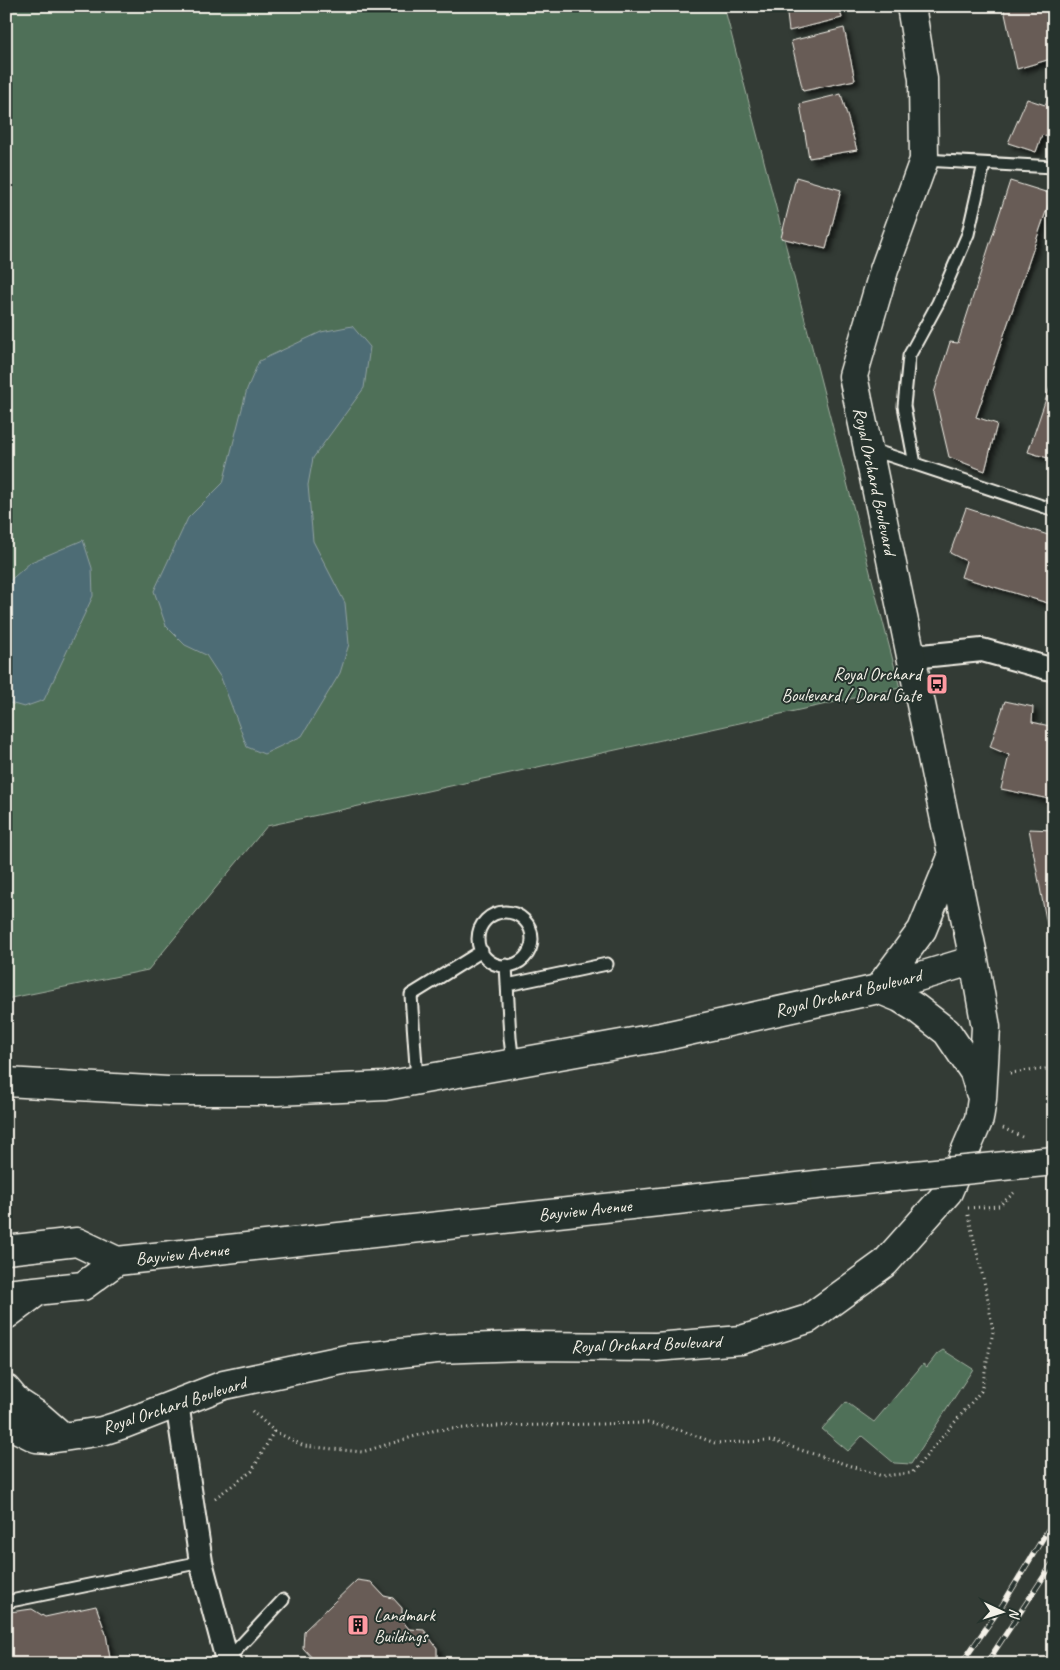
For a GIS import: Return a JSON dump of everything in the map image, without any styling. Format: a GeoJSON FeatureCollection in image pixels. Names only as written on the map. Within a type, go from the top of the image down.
{"type":"FeatureCollection","features":[{"type":"Feature","properties":{"kind":"street","name":"Royal Orchard Boulevard"},"geometry":{"type":"LineString","coordinates":[[6,1423],[36,1438],[49,1439],[102,1431],[224,1385],[347,1359],[436,1349],[522,1346],[656,1348],[741,1340],[808,1319],[885,1263],[948,1192],[979,1119],[986,1027],[974,960],[853,376],[884,270],[924,160],[923,79],[911,6]]}},
{"type":"Feature","properties":{"kind":"street"},"geometry":{"type":"LineString","coordinates":[[912,657],[982,650],[1054,670]]}},
{"type":"Feature","properties":{"kind":"street"},"geometry":{"type":"LineString","coordinates":[[952,857],[922,930],[878,988],[916,1008],[947,1032],[974,1072],[982,1099]]}},
{"type":"Feature","properties":{"kind":"street","name":"Royal Orchard Boulevard"},"geometry":{"type":"LineString","coordinates":[[6,1082],[168,1091],[277,1091],[386,1086],[661,1037],[878,988],[974,960]]}},
{"type":"Feature","properties":{"kind":"street","name":"Bayview Avenue"},"geometry":{"type":"LineString","coordinates":[[6,1294],[84,1286],[117,1261],[1054,1161]]}},
{"type":"Feature","properties":{"kind":"street","name":"Bayview Avenue"},"geometry":{"type":"LineString","coordinates":[[6,1250],[77,1242],[117,1261]]}},
{"type":"Feature","properties":{"kind":"street"},"geometry":{"type":"LineString","coordinates":[[6,1315],[38,1291]]}},
{"type":"Feature","properties":{"kind":"street"},"geometry":{"type":"LineString","coordinates":[[6,1389],[17,1402],[40,1417],[64,1437]]}},
{"type":"Feature","properties":{"kind":"street"},"geometry":{"type":"LineString","coordinates":[[177,1403],[201,1562],[224,1663]]}},
{"type":"Feature","properties":{"kind":"lane"},"geometry":{"type":"LineString","coordinates":[[924,160],[1054,167]]}},
{"type":"Feature","properties":{"kind":"lane"},"geometry":{"type":"LineString","coordinates":[[915,464],[904,406],[909,356],[938,303],[968,234],[984,164]]}},
{"type":"Feature","properties":{"kind":"lane"},"geometry":{"type":"LineString","coordinates":[[868,449],[1054,510]]}},
{"type":"Feature","properties":{"kind":"lane"},"geometry":{"type":"LineString","coordinates":[[513,913],[521,917],[528,924],[532,932],[532,941],[525,957],[518,962],[506,966],[494,963],[482,951],[479,944],[479,935],[482,926],[487,919],[495,914],[513,913]]}},
{"type":"Feature","properties":{"kind":"lane"},"geometry":{"type":"LineString","coordinates":[[417,1081],[411,995],[482,951]]}},
{"type":"Feature","properties":{"kind":"lane"},"geometry":{"type":"LineString","coordinates":[[507,985],[607,964]]}},
{"type":"Feature","properties":{"kind":"lane"},"geometry":{"type":"LineString","coordinates":[[506,966],[513,1064]]}},
{"type":"Feature","properties":{"kind":"lane"},"geometry":{"type":"LineString","coordinates":[[6,1602],[201,1562]]}},
{"type":"Feature","properties":{"kind":"lane"},"geometry":{"type":"LineString","coordinates":[[224,1663],[283,1600]]}},
{"type":"Feature","properties":{"kind":"path"},"geometry":{"type":"LineString","coordinates":[[1010,1073],[1054,1068]]}},
{"type":"Feature","properties":{"kind":"path"},"geometry":{"type":"LineString","coordinates":[[252,1411],[274,1430],[304,1446],[362,1452],[436,1430],[495,1426],[648,1423],[680,1430],[715,1443],[773,1441],[882,1476],[912,1473],[981,1391],[992,1332],[987,1294],[966,1208],[999,1206],[1020,1188]]}},
{"type":"Feature","properties":{"kind":"path"},"geometry":{"type":"LineString","coordinates":[[212,1500],[252,1471],[274,1430]]}},
{"type":"Feature","properties":{"kind":"green space"},"geometry":{"type":"Polygon","coordinates":[[[6,6],[724,6],[900,688],[267,826],[148,970],[6,999],[6,6]]]}},
{"type":"Feature","properties":{"kind":"green space"},"geometry":{"type":"Polygon","coordinates":[[[943,1350],[973,1369],[911,1464],[894,1463],[862,1436],[848,1451],[822,1429],[846,1402],[874,1422],[923,1364],[927,1367],[937,1354],[943,1350]]]}},
{"type":"Feature","properties":{"kind":"water"},"geometry":{"type":"Polygon","coordinates":[[[352,326],[370,347],[364,388],[313,458],[308,485],[313,541],[345,603],[349,644],[340,673],[302,736],[264,754],[247,747],[221,678],[206,655],[185,645],[166,626],[154,591],[188,518],[223,483],[247,389],[259,361],[321,332],[352,326]]]}},
{"type":"Feature","properties":{"kind":"water"},"geometry":{"type":"Polygon","coordinates":[[[83,540],[92,568],[93,596],[44,700],[24,707],[6,702],[6,584],[31,562],[83,540]]]}},
{"type":"Feature","properties":{"kind":"building"},"geometry":{"type":"Polygon","coordinates":[[[786,6],[839,6],[842,18],[789,31],[786,6]]]}},
{"type":"Feature","properties":{"kind":"building"},"geometry":{"type":"Polygon","coordinates":[[[1016,6],[1054,6],[1054,58],[1017,69],[1004,9],[1016,6]]]}},
{"type":"Feature","properties":{"kind":"building"},"geometry":{"type":"Polygon","coordinates":[[[844,28],[855,80],[803,91],[791,41],[844,28]]]}},
{"type":"Feature","properties":{"kind":"building"},"geometry":{"type":"Polygon","coordinates":[[[1052,89],[1054,90],[1054,139],[1042,135],[1036,152],[1008,143],[1027,99],[1045,105],[1052,89]]]}},
{"type":"Feature","properties":{"kind":"building"},"geometry":{"type":"Polygon","coordinates":[[[841,94],[857,150],[809,158],[800,104],[841,94]]]}},
{"type":"Feature","properties":{"kind":"building"},"geometry":{"type":"Polygon","coordinates":[[[796,177],[841,190],[826,249],[781,238],[796,177]]]}},
{"type":"Feature","properties":{"kind":"building"},"geometry":{"type":"Polygon","coordinates":[[[1010,181],[1052,194],[976,417],[997,424],[985,471],[949,457],[934,393],[950,342],[958,343],[1010,181]]]}},
{"type":"Feature","properties":{"kind":"building"},"geometry":{"type":"Polygon","coordinates":[[[1054,375],[1054,460],[1028,452],[1054,375]]]}},
{"type":"Feature","properties":{"kind":"building"},"geometry":{"type":"Polygon","coordinates":[[[966,508],[1054,537],[1054,605],[961,577],[966,561],[950,553],[966,508]]]}},
{"type":"Feature","properties":{"kind":"building"},"geometry":{"type":"Polygon","coordinates":[[[1005,701],[1033,707],[1032,722],[1054,727],[1054,800],[1001,789],[1009,755],[990,747],[1005,701]]]}},
{"type":"Feature","properties":{"kind":"building"},"geometry":{"type":"Polygon","coordinates":[[[1029,829],[1054,830],[1054,962],[1029,829]]]}},
{"type":"Feature","properties":{"kind":"building","name":"Landmark Buildings"},"geometry":{"type":"Polygon","coordinates":[[[357,1580],[371,1582],[384,1596],[393,1598],[402,1608],[402,1620],[409,1629],[424,1630],[437,1648],[437,1660],[440,1664],[315,1664],[315,1661],[303,1648],[304,1631],[357,1580]]]}},
{"type":"Feature","properties":{"kind":"building"},"geometry":{"type":"Polygon","coordinates":[[[96,1606],[106,1634],[111,1664],[6,1664],[6,1618],[10,1612],[32,1609],[45,1617],[96,1606]]]}},
{"type":"Feature","properties":{"kind":"railway"},"geometry":{"type":"LineString","coordinates":[[961,1664],[1003,1604],[1054,1520]]}},
{"type":"Feature","properties":{"kind":"railway"},"geometry":{"type":"LineString","coordinates":[[986,1664],[1054,1561]]}},
{"type":"Feature","properties":{"kind":"place","name":"Royal Orchard Boulevard / Doral Gate"},"geometry":{"type":"Point","coordinates":[937,684]}},
{"type":"Feature","properties":{"kind":"place","name":"Landmark Buildings"},"geometry":{"type":"Point","coordinates":[358,1625]}}]}
